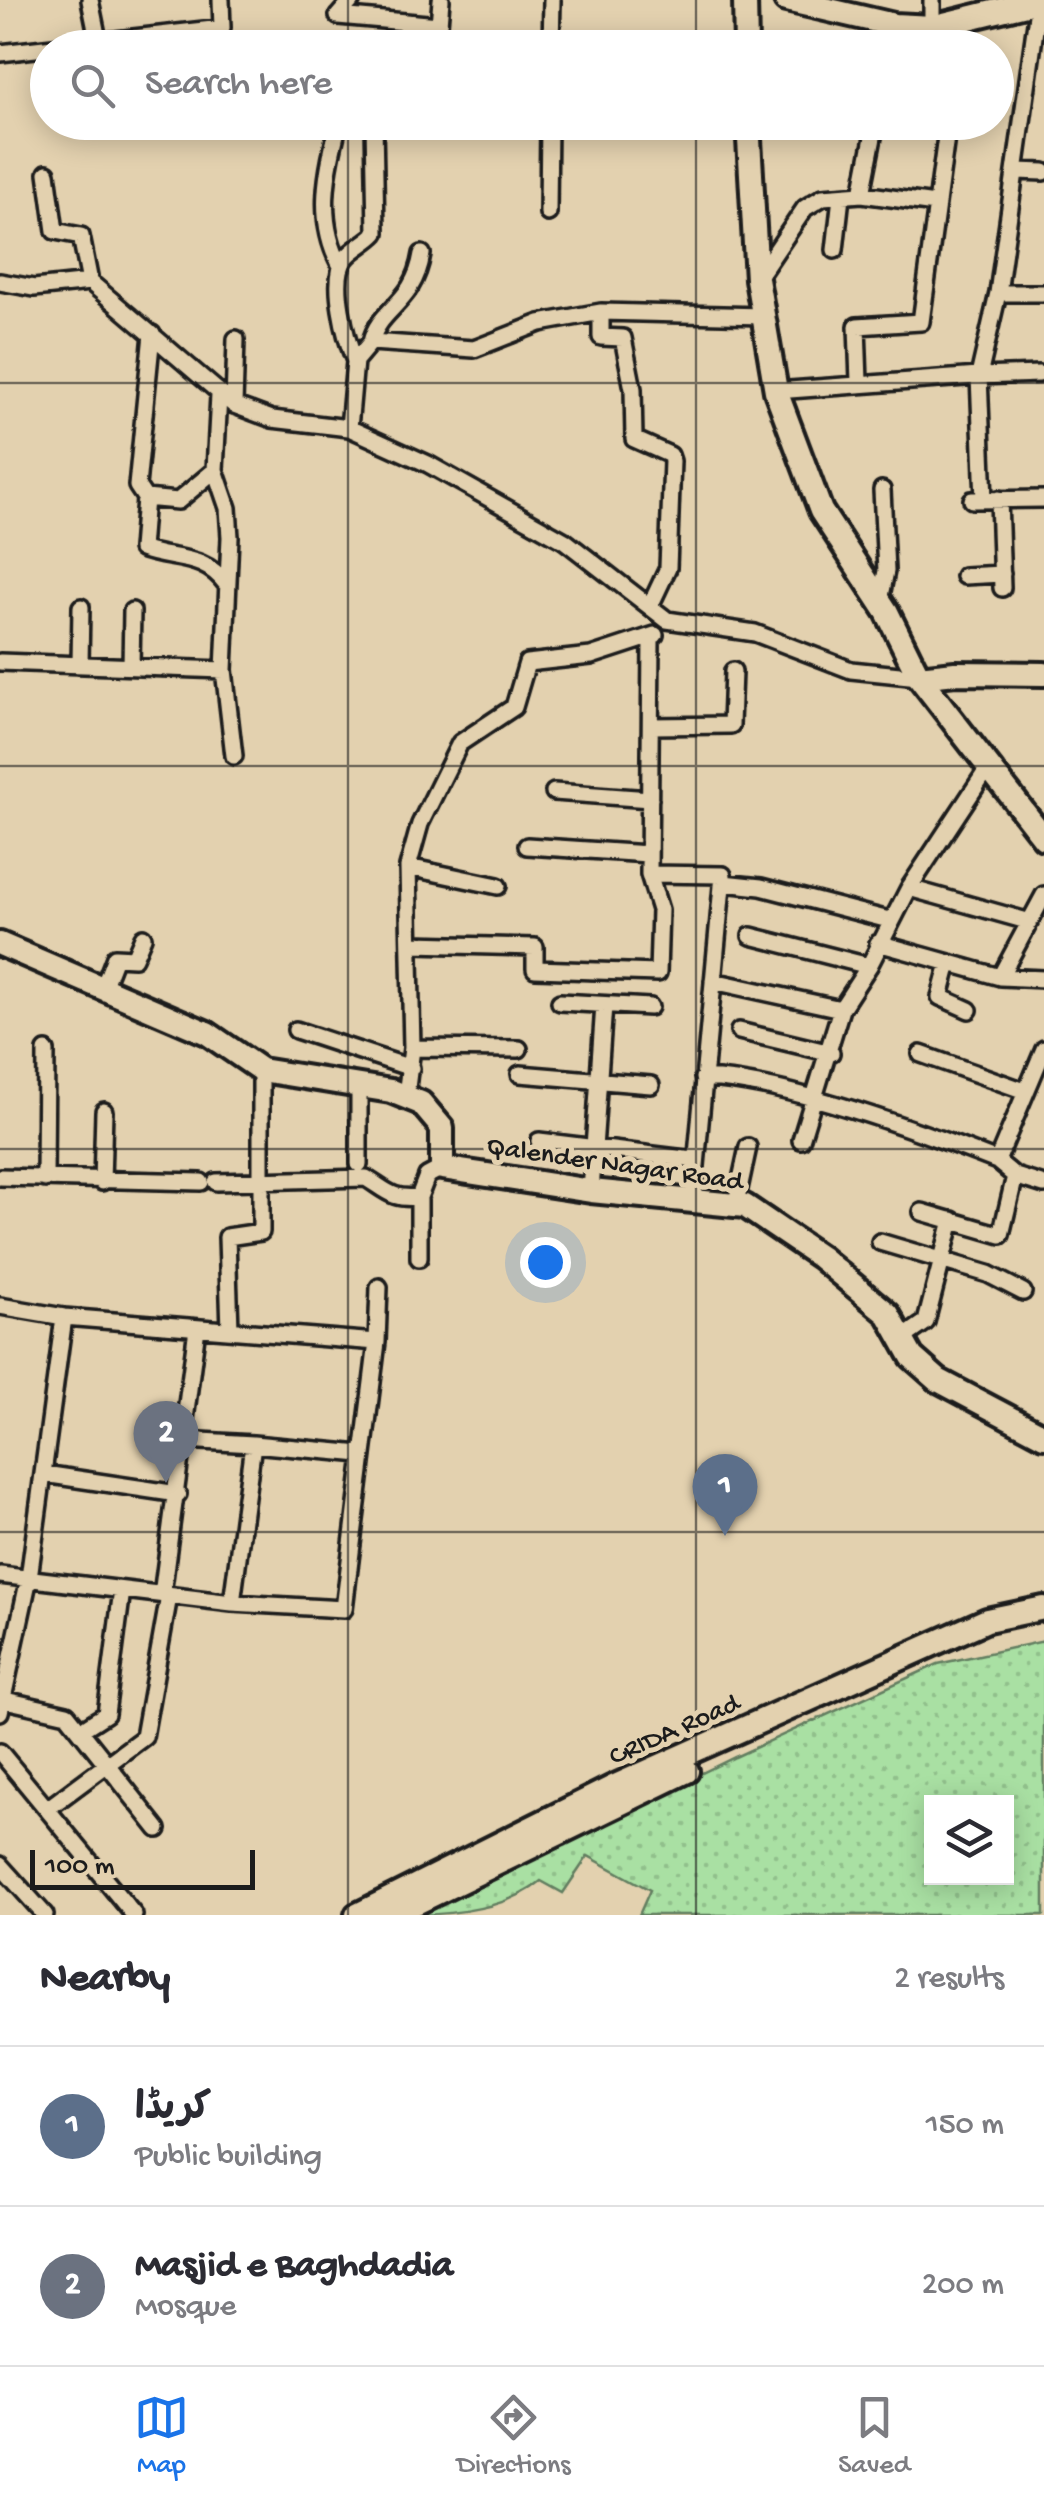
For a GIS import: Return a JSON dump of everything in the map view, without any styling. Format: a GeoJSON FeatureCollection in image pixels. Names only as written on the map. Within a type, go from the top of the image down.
{"type":"FeatureCollection","features":[{"type":"Feature","properties":{"kind":"street"},"geometry":{"type":"LineString","coordinates":[[90,0],[96,30]]}},
{"type":"Feature","properties":{"kind":"street"},"geometry":{"type":"LineString","coordinates":[[201,30],[222,28],[221,0]]}},
{"type":"Feature","properties":{"kind":"street"},"geometry":{"type":"LineString","coordinates":[[352,0],[338,16],[439,25],[441,0]]}},
{"type":"Feature","properties":{"kind":"street"},"geometry":{"type":"LineString","coordinates":[[551,30],[552,0]]}},
{"type":"Feature","properties":{"kind":"street"},"geometry":{"type":"LineString","coordinates":[[745,0],[746,30]]}},
{"type":"Feature","properties":{"kind":"street"},"geometry":{"type":"LineString","coordinates":[[786,0],[874,30]]}},
{"type":"Feature","properties":{"kind":"street"},"geometry":{"type":"LineString","coordinates":[[932,0],[932,27]]}},
{"type":"Feature","properties":{"kind":"street"},"geometry":{"type":"LineString","coordinates":[[919,30],[1040,0],[1037,85],[979,376],[985,500],[1002,581],[964,576]]}},
{"type":"Feature","properties":{"kind":"street"},"geometry":{"type":"LineString","coordinates":[[963,30],[965,20]]}},
{"type":"Feature","properties":{"kind":"street"},"geometry":{"type":"LineString","coordinates":[[0,53],[30,49]]}},
{"type":"Feature","properties":{"kind":"street"},"geometry":{"type":"LineString","coordinates":[[333,140],[328,155],[325,207],[332,250],[341,266],[344,337],[355,361],[349,428]]}},
{"type":"Feature","properties":{"kind":"street"},"geometry":{"type":"LineString","coordinates":[[341,266],[353,250],[376,234],[375,140]]}},
{"type":"Feature","properties":{"kind":"street"},"geometry":{"type":"LineString","coordinates":[[548,213],[550,140]]}},
{"type":"Feature","properties":{"kind":"street"},"geometry":{"type":"LineString","coordinates":[[749,140],[757,278],[776,391],[821,511],[880,601],[919,678],[1044,838]]}},
{"type":"Feature","properties":{"kind":"street"},"geometry":{"type":"LineString","coordinates":[[862,194],[872,140]]}},
{"type":"Feature","properties":{"kind":"street"},"geometry":{"type":"LineString","coordinates":[[859,382],[857,326],[922,322],[945,140]]}},
{"type":"Feature","properties":{"kind":"street"},"geometry":{"type":"LineString","coordinates":[[46,172],[55,231],[81,236],[90,282],[234,405],[272,420],[349,428],[428,464],[565,541],[667,620],[754,633],[851,670],[919,678],[955,673],[1044,674]]}},
{"type":"Feature","properties":{"kind":"street"},"geometry":{"type":"LineString","coordinates":[[1017,172],[1044,172]]}},
{"type":"Feature","properties":{"kind":"street"},"geometry":{"type":"LineString","coordinates":[[757,278],[805,208],[823,197],[862,194],[935,204]]}},
{"type":"Feature","properties":{"kind":"street"},"geometry":{"type":"LineString","coordinates":[[835,250],[840,198]]}},
{"type":"Feature","properties":{"kind":"street"},"geometry":{"type":"LineString","coordinates":[[355,361],[372,342],[377,325],[408,294],[422,254]]}},
{"type":"Feature","properties":{"kind":"street"},"geometry":{"type":"LineString","coordinates":[[0,282],[34,288],[90,282]]}},
{"type":"Feature","properties":{"kind":"street"},"geometry":{"type":"LineString","coordinates":[[998,293],[1044,292]]}},
{"type":"Feature","properties":{"kind":"street"},"geometry":{"type":"LineString","coordinates":[[372,342],[474,349],[540,323],[601,312],[763,316]]}},
{"type":"Feature","properties":{"kind":"street"},"geometry":{"type":"LineString","coordinates":[[601,312],[601,337],[623,338],[633,389],[634,438],[670,455],[672,460],[668,568],[651,604]]}},
{"type":"Feature","properties":{"kind":"street"},"geometry":{"type":"LineString","coordinates":[[152,334],[137,486],[145,498],[141,549],[198,560],[217,571],[226,584]]}},
{"type":"Feature","properties":{"kind":"street"},"geometry":{"type":"LineString","coordinates":[[234,405],[236,339]]}},
{"type":"Feature","properties":{"kind":"street"},"geometry":{"type":"LineString","coordinates":[[776,391],[859,382],[1039,374]]}},
{"type":"Feature","properties":{"kind":"street"},"geometry":{"type":"LineString","coordinates":[[219,395],[215,470],[230,522],[224,670],[234,756]]}},
{"type":"Feature","properties":{"kind":"street"},"geometry":{"type":"LineString","coordinates":[[145,498],[178,501],[215,470]]}},
{"type":"Feature","properties":{"kind":"street"},"geometry":{"type":"LineString","coordinates":[[880,601],[886,570],[882,490]]}},
{"type":"Feature","properties":{"kind":"street"},"geometry":{"type":"LineString","coordinates":[[985,500],[1044,499]]}},
{"type":"Feature","properties":{"kind":"street"},"geometry":{"type":"LineString","coordinates":[[80,664],[81,606]]}},
{"type":"Feature","properties":{"kind":"street"},"geometry":{"type":"LineString","coordinates":[[131,666],[132,611]]}},
{"type":"Feature","properties":{"kind":"street"},"geometry":{"type":"LineString","coordinates":[[412,944],[535,947],[535,969],[658,973],[660,910],[649,874],[648,854],[651,640],[667,620]]}},
{"type":"Feature","properties":{"kind":"street"},"geometry":{"type":"LineString","coordinates":[[406,1096],[412,1048],[408,867],[420,824],[460,743],[514,708],[524,666],[651,640]]}},
{"type":"Feature","properties":{"kind":"street"},"geometry":{"type":"LineString","coordinates":[[0,662],[224,670]]}},
{"type":"Feature","properties":{"kind":"street"},"geometry":{"type":"LineString","coordinates":[[652,726],[731,726],[732,670]]}},
{"type":"Feature","properties":{"kind":"street"},"geometry":{"type":"LineString","coordinates":[[800,1140],[841,1009],[869,966],[909,888],[988,768]]}},
{"type":"Feature","properties":{"kind":"street"},"geometry":{"type":"LineString","coordinates":[[554,792],[650,800]]}},
{"type":"Feature","properties":{"kind":"street"},"geometry":{"type":"LineString","coordinates":[[526,846],[648,854]]}},
{"type":"Feature","properties":{"kind":"street"},"geometry":{"type":"LineString","coordinates":[[408,867],[498,886]]}},
{"type":"Feature","properties":{"kind":"street"},"geometry":{"type":"LineString","coordinates":[[649,874],[724,875],[693,1198]]}},
{"type":"Feature","properties":{"kind":"street"},"geometry":{"type":"LineString","coordinates":[[723,883],[762,887],[890,920]]}},
{"type":"Feature","properties":{"kind":"street"},"geometry":{"type":"LineString","coordinates":[[909,888],[1026,922]]}},
{"type":"Feature","properties":{"kind":"street"},"geometry":{"type":"LineString","coordinates":[[1000,977],[1026,922],[1044,895]]}},
{"type":"Feature","properties":{"kind":"street"},"geometry":{"type":"LineString","coordinates":[[751,936],[869,966]]}},
{"type":"Feature","properties":{"kind":"street"},"geometry":{"type":"LineString","coordinates":[[103,988],[115,956],[134,958],[143,937]]}},
{"type":"Feature","properties":{"kind":"street"},"geometry":{"type":"LineString","coordinates":[[878,943],[1000,977],[1044,979]]}},
{"type":"Feature","properties":{"kind":"street"},"geometry":{"type":"LineString","coordinates":[[0,944],[208,1032],[261,1070],[406,1096],[438,1118],[442,1168],[426,1176],[419,1197],[420,1258]]}},
{"type":"Feature","properties":{"kind":"street"},"geometry":{"type":"LineString","coordinates":[[949,963],[940,998],[970,1010]]}},
{"type":"Feature","properties":{"kind":"street"},"geometry":{"type":"LineString","coordinates":[[713,981],[841,1009]]}},
{"type":"Feature","properties":{"kind":"street"},"geometry":{"type":"LineString","coordinates":[[560,1002],[650,1008]]}},
{"type":"Feature","properties":{"kind":"street"},"geometry":{"type":"LineString","coordinates":[[591,1190],[604,1005]]}},
{"type":"Feature","properties":{"kind":"street"},"geometry":{"type":"LineString","coordinates":[[296,1030],[411,1068]]}},
{"type":"Feature","properties":{"kind":"street"},"geometry":{"type":"LineString","coordinates":[[739,1031],[830,1053]]}},
{"type":"Feature","properties":{"kind":"street"},"geometry":{"type":"LineString","coordinates":[[412,1048],[520,1049]]}},
{"type":"Feature","properties":{"kind":"street"},"geometry":{"type":"LineString","coordinates":[[997,1161],[1044,1048]]}},
{"type":"Feature","properties":{"kind":"street"},"geometry":{"type":"LineString","coordinates":[[45,1179],[46,1051]]}},
{"type":"Feature","properties":{"kind":"street"},"geometry":{"type":"LineString","coordinates":[[921,1054],[1025,1091]]}},
{"type":"Feature","properties":{"kind":"street"},"geometry":{"type":"LineString","coordinates":[[230,1330],[227,1236],[260,1234],[261,1070]]}},
{"type":"Feature","properties":{"kind":"street"},"geometry":{"type":"LineString","coordinates":[[520,1074],[651,1084]]}},
{"type":"Feature","properties":{"kind":"street"},"geometry":{"type":"LineString","coordinates":[[703,1078],[735,1079],[814,1100],[997,1161],[1015,1176],[1044,1184]]}},
{"type":"Feature","properties":{"kind":"street"},"geometry":{"type":"LineString","coordinates":[[358,1164],[359,1087]]}},
{"type":"Feature","properties":{"kind":"street"},"geometry":{"type":"LineString","coordinates":[[102,1182],[104,1111]]}},
{"type":"Feature","properties":{"kind":"street"},"geometry":{"type":"LineString","coordinates":[[539,1141],[694,1160]]}},
{"type":"Feature","properties":{"kind":"street"},"geometry":{"type":"LineString","coordinates":[[736,1203],[748,1148]]}},
{"type":"Feature","properties":{"kind":"street","name":"Qalender Nagar Road"},"geometry":{"type":"LineString","coordinates":[[442,1168],[591,1190],[736,1203],[820,1257],[888,1314],[912,1356],[938,1380],[1044,1436]]}},
{"type":"Feature","properties":{"kind":"street"},"geometry":{"type":"LineString","coordinates":[[922,1212],[1001,1234],[1015,1176]]}},
{"type":"Feature","properties":{"kind":"street"},"geometry":{"type":"LineString","coordinates":[[0,1177],[102,1182],[366,1178],[388,1196],[419,1197]]}},
{"type":"Feature","properties":{"kind":"street"},"geometry":{"type":"LineString","coordinates":[[904,1338],[926,1322],[952,1220]]}},
{"type":"Feature","properties":{"kind":"street"},"geometry":{"type":"LineString","coordinates":[[880,1242],[988,1274],[1022,1292]]}},
{"type":"Feature","properties":{"kind":"street"},"geometry":{"type":"LineString","coordinates":[[0,1574],[232,1603],[344,1609],[377,1342],[379,1287]]}},
{"type":"Feature","properties":{"kind":"street"},"geometry":{"type":"LineString","coordinates":[[0,1306],[64,1317],[377,1342]]}},
{"type":"Feature","properties":{"kind":"street"},"geometry":{"type":"LineString","coordinates":[[64,1317],[29,1578],[2,1706],[62,1711],[158,1829]]}},
{"type":"Feature","properties":{"kind":"street"},"geometry":{"type":"LineString","coordinates":[[47,1809],[138,1745],[148,1728],[196,1328]]}},
{"type":"Feature","properties":{"kind":"street"},"geometry":{"type":"LineString","coordinates":[[184,1440],[361,1454]]}},
{"type":"Feature","properties":{"kind":"street"},"geometry":{"type":"LineString","coordinates":[[232,1603],[253,1444]]}},
{"type":"Feature","properties":{"kind":"street"},"geometry":{"type":"LineString","coordinates":[[44,1474],[178,1494]]}},
{"type":"Feature","properties":{"kind":"street"},"geometry":{"type":"LineString","coordinates":[[81,1730],[106,1714],[122,1590]]}},
{"type":"Feature","properties":{"kind":"street","name":"CRIDA Road"},"geometry":{"type":"LineString","coordinates":[[357,1915],[613,1787],[987,1620],[1034,1617]]}},
{"type":"Feature","properties":{"kind":"street","name":"CRIDA Road"},"geometry":{"type":"LineString","coordinates":[[391,1915],[615,1804],[1034,1617]]}},
{"type":"Feature","properties":{"kind":"street"},"geometry":{"type":"LineString","coordinates":[[0,1752],[134,1915]]}},
{"type":"Feature","properties":{"kind":"street"},"geometry":{"type":"LineString","coordinates":[[0,1865],[45,1915]]}},
{"type":"Feature","properties":{"kind":"green space"},"geometry":{"type":"Polygon","coordinates":[[[1044,1641],[1044,1915],[639,1915],[650,1890],[588,1856],[563,1893],[541,1881],[497,1904],[411,1915],[735,1757],[938,1664],[1044,1641]]]}},
{"type":"Feature","properties":{"kind":"place","name":"Masjid e Baghdadia"},"geometry":{"type":"Point","coordinates":[166,1483]}},
{"type":"Feature","properties":{"kind":"place","name":"کریڈا"},"geometry":{"type":"Point","coordinates":[725,1536]}}]}
